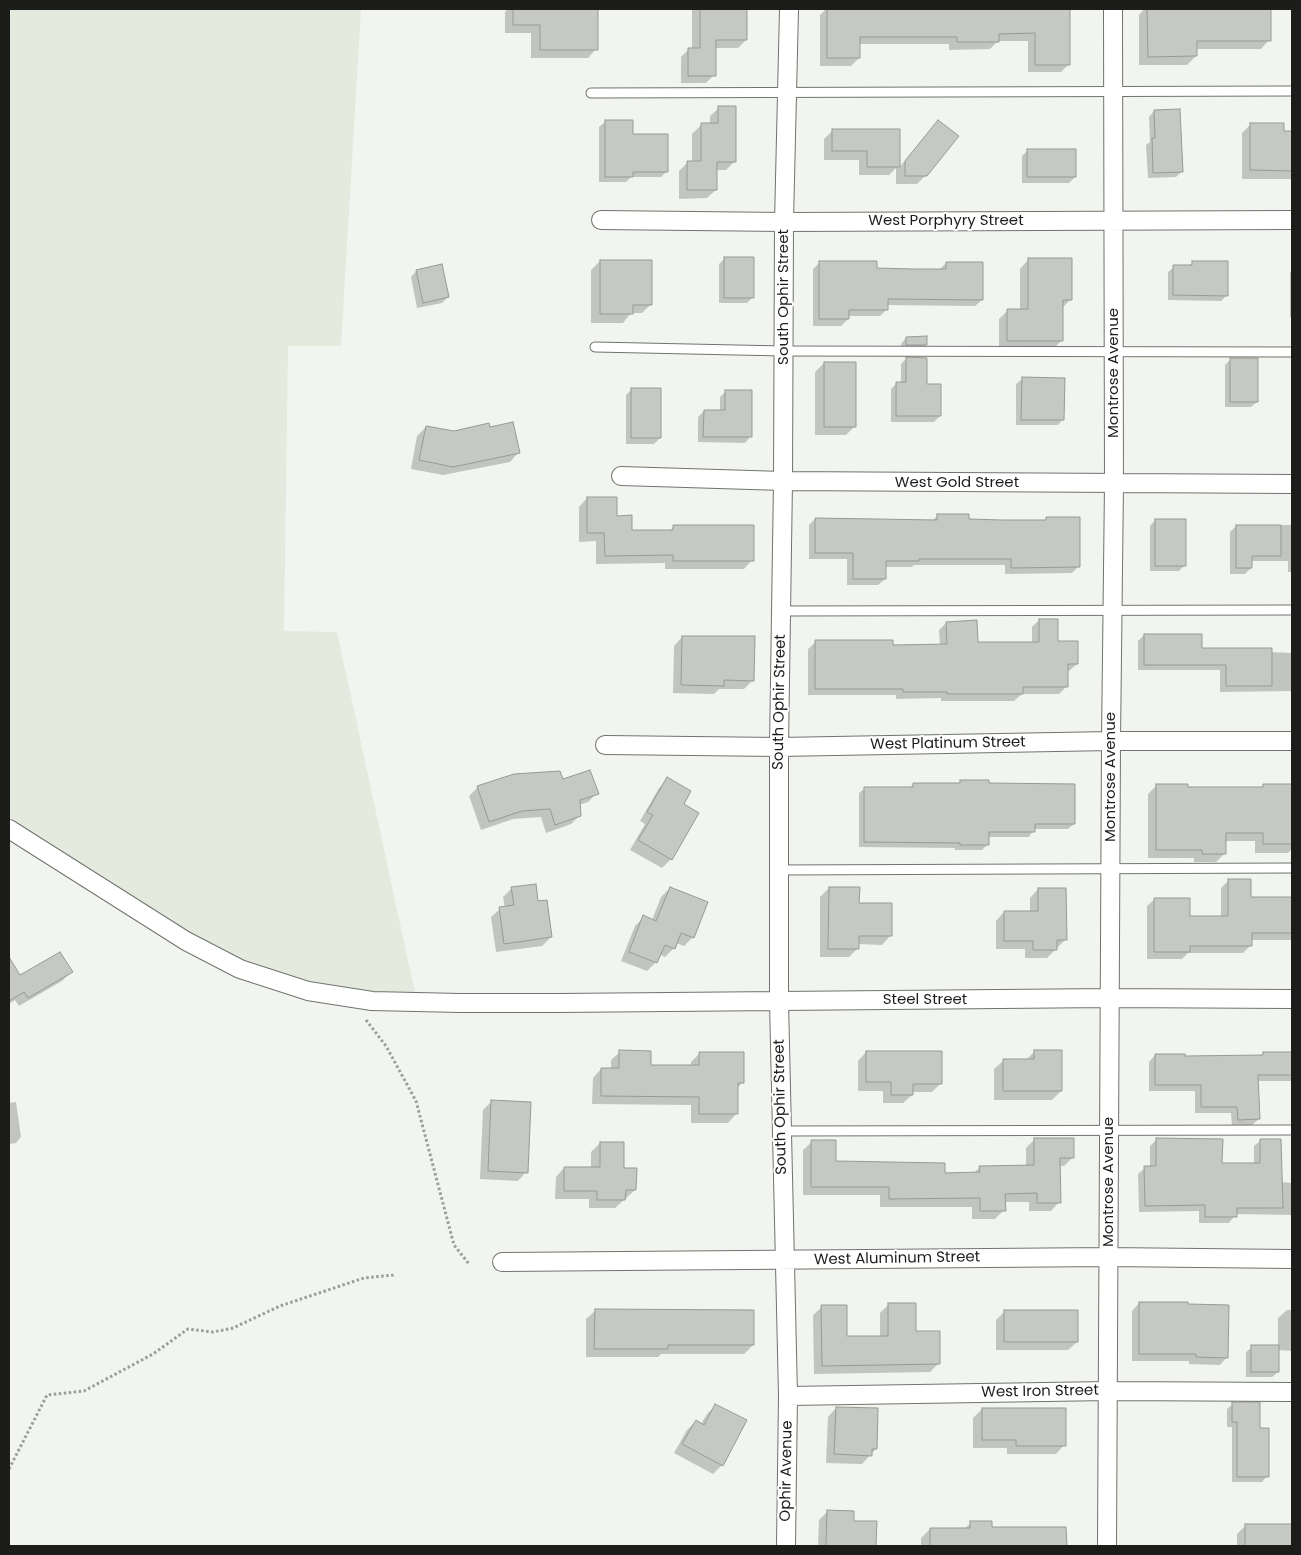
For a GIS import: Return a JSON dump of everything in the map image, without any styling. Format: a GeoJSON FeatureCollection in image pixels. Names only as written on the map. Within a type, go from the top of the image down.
{"type":"FeatureCollection","features":[{"type":"Feature","properties":{"kind":"street","name":"South Ophir Street"},"geometry":{"type":"LineString","coordinates":[[788,1396],[779,1000],[779,747],[784,222],[789,9]]}},
{"type":"Feature","properties":{"kind":"street","name":"Montrose Avenue"},"geometry":{"type":"LineString","coordinates":[[1107,1546],[1114,484],[1113,9]]}},
{"type":"Feature","properties":{"kind":"street","name":"West Porphyry Street"},"geometry":{"type":"LineString","coordinates":[[601,220],[784,222],[1292,220]]}},
{"type":"Feature","properties":{"kind":"street","name":"West Gold Street"},"geometry":{"type":"LineString","coordinates":[[621,476],[783,481],[1292,484]]}},
{"type":"Feature","properties":{"kind":"street","name":"West Platinum Street"},"geometry":{"type":"LineString","coordinates":[[604,745],[779,747],[1111,741],[1292,741]]}},
{"type":"Feature","properties":{"kind":"street","name":"Steel Street"},"geometry":{"type":"LineString","coordinates":[[9,829],[186,942],[240,969],[308,991],[349,997],[372,1000],[434,1002],[558,1003],[1110,998],[1292,1000]]}},
{"type":"Feature","properties":{"kind":"street","name":"West Aluminum Street"},"geometry":{"type":"LineString","coordinates":[[502,1262],[1108,1257],[1292,1259]]}},
{"type":"Feature","properties":{"kind":"street","name":"West Iron Street"},"geometry":{"type":"LineString","coordinates":[[788,1396],[1109,1391],[1292,1392]]}},
{"type":"Feature","properties":{"kind":"street","name":"Ophir Avenue"},"geometry":{"type":"LineString","coordinates":[[786,1546],[788,1396]]}},
{"type":"Feature","properties":{"kind":"lane"},"geometry":{"type":"LineString","coordinates":[[591,93],[1292,91]]}},
{"type":"Feature","properties":{"kind":"lane"},"geometry":{"type":"LineString","coordinates":[[595,347],[784,351],[1292,352]]}},
{"type":"Feature","properties":{"kind":"lane"},"geometry":{"type":"LineString","coordinates":[[781,611],[1292,610]]}},
{"type":"Feature","properties":{"kind":"lane"},"geometry":{"type":"LineString","coordinates":[[779,870],[1292,868]]}},
{"type":"Feature","properties":{"kind":"lane"},"geometry":{"type":"LineString","coordinates":[[782,1132],[1292,1130]]}},
{"type":"Feature","properties":{"kind":"path"},"geometry":{"type":"LineString","coordinates":[[349,997],[386,1046],[416,1101],[454,1245],[469,1264]]}},
{"type":"Feature","properties":{"kind":"path"},"geometry":{"type":"LineString","coordinates":[[9,1469],[46,1395],[84,1391],[153,1354],[188,1329],[213,1332],[233,1328],[280,1306],[364,1278],[395,1275]]}},
{"type":"Feature","properties":{"kind":"shaded area"},"geometry":{"type":"Polygon","coordinates":[[[9,9],[361,9],[341,346],[288,346],[284,631],[337,632],[417,1002],[372,1001],[240,969],[9,829],[9,9]]]}},
{"type":"Feature","properties":{"kind":"building"},"geometry":{"type":"Polygon","coordinates":[[[513,9],[598,9],[598,50],[540,50],[540,25],[513,25],[513,9]]]}},
{"type":"Feature","properties":{"kind":"building"},"geometry":{"type":"Polygon","coordinates":[[[700,9],[747,9],[747,40],[716,40],[716,76],[688,76],[688,48],[700,48],[700,9]]]}},
{"type":"Feature","properties":{"kind":"building"},"geometry":{"type":"Polygon","coordinates":[[[827,9],[1070,9],[1070,65],[1035,65],[1035,33],[999,34],[999,42],[957,42],[957,37],[860,37],[860,58],[827,58],[827,9]]]}},
{"type":"Feature","properties":{"kind":"building"},"geometry":{"type":"Polygon","coordinates":[[[1147,9],[1271,9],[1271,41],[1197,41],[1197,56],[1148,57],[1147,9]]]}},
{"type":"Feature","properties":{"kind":"building"},"geometry":{"type":"Polygon","coordinates":[[[718,106],[736,106],[736,162],[717,162],[717,190],[687,190],[687,161],[701,161],[701,123],[718,123],[718,106]]]}},
{"type":"Feature","properties":{"kind":"building"},"geometry":{"type":"Polygon","coordinates":[[[1180,109],[1183,172],[1153,173],[1152,138],[1155,138],[1154,110],[1180,109]]]}},
{"type":"Feature","properties":{"kind":"building"},"geometry":{"type":"Polygon","coordinates":[[[605,120],[633,120],[633,134],[668,134],[668,172],[633,172],[633,177],[605,177],[605,120]]]}},
{"type":"Feature","properties":{"kind":"building"},"geometry":{"type":"Polygon","coordinates":[[[938,120],[959,136],[927,176],[905,176],[905,161],[938,120]]]}},
{"type":"Feature","properties":{"kind":"building"},"geometry":{"type":"Polygon","coordinates":[[[1250,123],[1284,123],[1284,131],[1292,131],[1292,171],[1250,170],[1250,123]]]}},
{"type":"Feature","properties":{"kind":"building"},"geometry":{"type":"Polygon","coordinates":[[[832,129],[900,129],[900,167],[867,167],[867,151],[832,151],[832,129]]]}},
{"type":"Feature","properties":{"kind":"building"},"geometry":{"type":"Polygon","coordinates":[[[1027,149],[1076,149],[1076,177],[1027,177],[1027,149]]]}},
{"type":"Feature","properties":{"kind":"building"},"geometry":{"type":"Polygon","coordinates":[[[724,257],[754,257],[754,298],[724,298],[724,257]]]}},
{"type":"Feature","properties":{"kind":"building"},"geometry":{"type":"Polygon","coordinates":[[[1028,258],[1072,258],[1072,300],[1063,300],[1063,341],[1007,341],[1007,309],[1028,309],[1028,258]]]}},
{"type":"Feature","properties":{"kind":"building"},"geometry":{"type":"Polygon","coordinates":[[[600,260],[652,260],[652,305],[633,305],[633,314],[600,314],[600,260]]]}},
{"type":"Feature","properties":{"kind":"building"},"geometry":{"type":"Polygon","coordinates":[[[819,261],[877,261],[877,268],[913,269],[946,269],[946,262],[983,262],[983,300],[888,299],[888,310],[849,310],[849,319],[819,319],[819,261]]]}},
{"type":"Feature","properties":{"kind":"building"},"geometry":{"type":"Polygon","coordinates":[[[1192,261],[1228,261],[1228,296],[1173,295],[1173,265],[1192,265],[1192,261]]]}},
{"type":"Feature","properties":{"kind":"building"},"geometry":{"type":"Polygon","coordinates":[[[442,264],[449,297],[423,303],[416,270],[442,264]]]}},
{"type":"Feature","properties":{"kind":"building"},"geometry":{"type":"Polygon","coordinates":[[[927,336],[927,345],[906,345],[906,337],[927,336]]]}},
{"type":"Feature","properties":{"kind":"building"},"geometry":{"type":"Polygon","coordinates":[[[906,357],[927,358],[927,384],[941,384],[941,416],[896,416],[896,382],[906,382],[906,357]]]}},
{"type":"Feature","properties":{"kind":"building"},"geometry":{"type":"Polygon","coordinates":[[[1230,358],[1258,358],[1258,402],[1230,402],[1230,358]]]}},
{"type":"Feature","properties":{"kind":"building"},"geometry":{"type":"Polygon","coordinates":[[[824,362],[856,362],[856,427],[824,427],[824,362]]]}},
{"type":"Feature","properties":{"kind":"building"},"geometry":{"type":"Polygon","coordinates":[[[1022,377],[1065,378],[1064,420],[1021,420],[1022,377]]]}},
{"type":"Feature","properties":{"kind":"building"},"geometry":{"type":"Polygon","coordinates":[[[631,388],[661,388],[661,438],[631,438],[631,388]]]}},
{"type":"Feature","properties":{"kind":"building"},"geometry":{"type":"Polygon","coordinates":[[[725,390],[752,390],[752,437],[703,437],[704,410],[725,410],[725,390]]]}},
{"type":"Feature","properties":{"kind":"building"},"geometry":{"type":"Polygon","coordinates":[[[513,422],[520,453],[453,467],[419,460],[426,426],[454,431],[489,423],[490,427],[513,422]]]}},
{"type":"Feature","properties":{"kind":"building"},"geometry":{"type":"Polygon","coordinates":[[[587,497],[617,497],[617,516],[632,515],[632,530],[673,530],[673,525],[754,525],[754,561],[673,561],[673,555],[605,556],[604,533],[587,533],[587,497]]]}},
{"type":"Feature","properties":{"kind":"building"},"geometry":{"type":"Polygon","coordinates":[[[937,514],[969,514],[969,519],[1002,520],[1046,520],[1046,517],[1080,517],[1080,567],[1011,568],[1011,559],[919,559],[919,561],[886,561],[886,579],[853,579],[853,553],[815,553],[815,518],[937,520],[937,514]]]}},
{"type":"Feature","properties":{"kind":"building"},"geometry":{"type":"Polygon","coordinates":[[[1155,519],[1186,519],[1186,566],[1155,566],[1155,519]]]}},
{"type":"Feature","properties":{"kind":"building"},"geometry":{"type":"Polygon","coordinates":[[[1236,525],[1281,525],[1281,556],[1252,556],[1252,568],[1236,568],[1236,525]]]}},
{"type":"Feature","properties":{"kind":"building"},"geometry":{"type":"Polygon","coordinates":[[[1039,619],[1058,619],[1058,641],[1078,641],[1078,664],[1068,664],[1068,687],[1023,687],[1023,694],[947,694],[947,692],[903,692],[903,689],[815,689],[815,640],[893,640],[893,645],[947,644],[946,622],[977,620],[978,642],[1039,642],[1039,619]]]}},
{"type":"Feature","properties":{"kind":"building"},"geometry":{"type":"Polygon","coordinates":[[[1144,634],[1202,634],[1202,648],[1272,648],[1272,686],[1226,686],[1226,665],[1144,665],[1144,634]]]}},
{"type":"Feature","properties":{"kind":"building"},"geometry":{"type":"Polygon","coordinates":[[[682,636],[755,636],[754,681],[724,680],[724,686],[681,685],[682,636]]]}},
{"type":"Feature","properties":{"kind":"building"},"geometry":{"type":"Polygon","coordinates":[[[590,770],[599,794],[580,800],[581,816],[555,825],[550,809],[522,811],[489,822],[477,786],[514,774],[560,771],[563,779],[590,770]]]}},
{"type":"Feature","properties":{"kind":"building"},"geometry":{"type":"Polygon","coordinates":[[[667,777],[691,791],[684,804],[699,813],[672,860],[638,840],[653,815],[647,812],[667,777]]]}},
{"type":"Feature","properties":{"kind":"building"},"geometry":{"type":"Polygon","coordinates":[[[960,780],[989,780],[989,783],[1075,784],[1075,824],[1035,824],[1035,832],[989,832],[989,845],[864,842],[864,787],[913,787],[913,783],[960,783],[960,780]]]}},
{"type":"Feature","properties":{"kind":"building"},"geometry":{"type":"Polygon","coordinates":[[[1156,784],[1188,784],[1188,787],[1263,787],[1263,784],[1292,784],[1292,844],[1263,844],[1263,833],[1226,833],[1226,854],[1202,854],[1202,850],[1156,850],[1156,784]]]}},
{"type":"Feature","properties":{"kind":"building"},"geometry":{"type":"Polygon","coordinates":[[[1228,879],[1251,879],[1251,897],[1292,897],[1292,933],[1252,933],[1252,946],[1190,946],[1190,952],[1154,952],[1154,898],[1190,898],[1190,916],[1228,916],[1228,879]]]}},
{"type":"Feature","properties":{"kind":"building"},"geometry":{"type":"Polygon","coordinates":[[[536,884],[538,901],[547,900],[552,937],[504,944],[499,907],[514,905],[511,887],[536,884]]]}},
{"type":"Feature","properties":{"kind":"building"},"geometry":{"type":"Polygon","coordinates":[[[670,887],[708,902],[694,938],[681,933],[675,949],[665,945],[657,963],[629,952],[643,915],[656,921],[670,887]]]}},
{"type":"Feature","properties":{"kind":"building"},"geometry":{"type":"Polygon","coordinates":[[[829,887],[860,887],[859,903],[892,903],[892,936],[859,936],[859,949],[828,949],[829,887]]]}},
{"type":"Feature","properties":{"kind":"building"},"geometry":{"type":"Polygon","coordinates":[[[1038,888],[1066,888],[1067,940],[1057,940],[1057,950],[1033,950],[1033,941],[1004,941],[1004,911],[1038,911],[1038,888]]]}},
{"type":"Feature","properties":{"kind":"building"},"geometry":{"type":"Polygon","coordinates":[[[60,952],[73,972],[28,998],[24,992],[9,1001],[9,957],[20,975],[60,952]]]}},
{"type":"Feature","properties":{"kind":"building"},"geometry":{"type":"Polygon","coordinates":[[[619,1050],[651,1051],[651,1065],[699,1065],[699,1052],[744,1052],[744,1083],[738,1083],[738,1114],[699,1114],[699,1097],[601,1096],[601,1068],[619,1068],[619,1050]]]}},
{"type":"Feature","properties":{"kind":"building"},"geometry":{"type":"Polygon","coordinates":[[[1034,1050],[1062,1050],[1062,1091],[1003,1091],[1003,1059],[1034,1059],[1034,1050]]]}},
{"type":"Feature","properties":{"kind":"building"},"geometry":{"type":"Polygon","coordinates":[[[866,1051],[942,1051],[942,1084],[913,1084],[913,1095],[891,1095],[891,1082],[866,1082],[866,1051]]]}},
{"type":"Feature","properties":{"kind":"building"},"geometry":{"type":"Polygon","coordinates":[[[1263,1052],[1292,1052],[1292,1075],[1258,1075],[1260,1119],[1238,1120],[1237,1107],[1201,1107],[1201,1085],[1155,1085],[1155,1054],[1185,1054],[1185,1056],[1263,1055],[1263,1052]]]}},
{"type":"Feature","properties":{"kind":"building"},"geometry":{"type":"Polygon","coordinates":[[[491,1100],[531,1102],[528,1173],[488,1171],[491,1100]]]}},
{"type":"Feature","properties":{"kind":"building"},"geometry":{"type":"Polygon","coordinates":[[[1034,1138],[1074,1138],[1074,1158],[1060,1158],[1061,1203],[1037,1203],[1037,1193],[1005,1194],[1006,1211],[980,1211],[980,1198],[889,1199],[889,1187],[811,1187],[811,1140],[836,1140],[836,1161],[945,1163],[945,1173],[980,1172],[979,1166],[1034,1165],[1034,1138]]]}},
{"type":"Feature","properties":{"kind":"building"},"geometry":{"type":"Polygon","coordinates":[[[1156,1138],[1223,1139],[1222,1163],[1260,1163],[1260,1139],[1281,1139],[1283,1208],[1237,1208],[1237,1217],[1205,1217],[1205,1205],[1145,1206],[1144,1166],[1156,1166],[1156,1138]]]}},
{"type":"Feature","properties":{"kind":"building"},"geometry":{"type":"Polygon","coordinates":[[[600,1142],[624,1142],[624,1168],[637,1168],[636,1190],[626,1190],[625,1200],[597,1200],[597,1191],[564,1191],[564,1167],[600,1167],[600,1142]]]}},
{"type":"Feature","properties":{"kind":"building"},"geometry":{"type":"Polygon","coordinates":[[[1139,1302],[1188,1302],[1188,1304],[1229,1305],[1228,1358],[1196,1357],[1196,1354],[1139,1354],[1139,1302]]]}},
{"type":"Feature","properties":{"kind":"building"},"geometry":{"type":"Polygon","coordinates":[[[888,1303],[916,1303],[916,1331],[940,1331],[940,1364],[822,1366],[821,1305],[847,1305],[847,1336],[888,1336],[888,1303]]]}},
{"type":"Feature","properties":{"kind":"building"},"geometry":{"type":"Polygon","coordinates":[[[595,1309],[754,1310],[754,1345],[668,1345],[668,1349],[594,1349],[595,1309]]]}},
{"type":"Feature","properties":{"kind":"building"},"geometry":{"type":"Polygon","coordinates":[[[1004,1310],[1078,1310],[1078,1342],[1004,1342],[1004,1310]]]}},
{"type":"Feature","properties":{"kind":"building"},"geometry":{"type":"Polygon","coordinates":[[[1251,1345],[1279,1345],[1279,1372],[1251,1372],[1251,1345]]]}},
{"type":"Feature","properties":{"kind":"building"},"geometry":{"type":"Polygon","coordinates":[[[1232,1402],[1260,1402],[1260,1428],[1269,1428],[1269,1477],[1237,1477],[1237,1422],[1232,1422],[1232,1402]]]}},
{"type":"Feature","properties":{"kind":"building"},"geometry":{"type":"Polygon","coordinates":[[[715,1404],[747,1420],[723,1466],[682,1444],[696,1420],[704,1425],[715,1404]]]}},
{"type":"Feature","properties":{"kind":"building"},"geometry":{"type":"Polygon","coordinates":[[[836,1407],[878,1408],[877,1449],[872,1449],[872,1456],[834,1454],[836,1407]]]}},
{"type":"Feature","properties":{"kind":"building"},"geometry":{"type":"Polygon","coordinates":[[[982,1408],[1066,1408],[1066,1446],[1016,1446],[1016,1440],[982,1440],[982,1408]]]}},
{"type":"Feature","properties":{"kind":"building"},"geometry":{"type":"Polygon","coordinates":[[[827,1510],[854,1511],[854,1521],[877,1521],[876,1546],[826,1546],[827,1510]]]}},
{"type":"Feature","properties":{"kind":"building"},"geometry":{"type":"Polygon","coordinates":[[[970,1521],[992,1521],[992,1527],[1066,1527],[1067,1546],[930,1546],[930,1528],[970,1528],[970,1521]]]}},
{"type":"Feature","properties":{"kind":"building"},"geometry":{"type":"Polygon","coordinates":[[[1245,1524],[1292,1524],[1292,1546],[1245,1546],[1245,1524]]]}}]}
